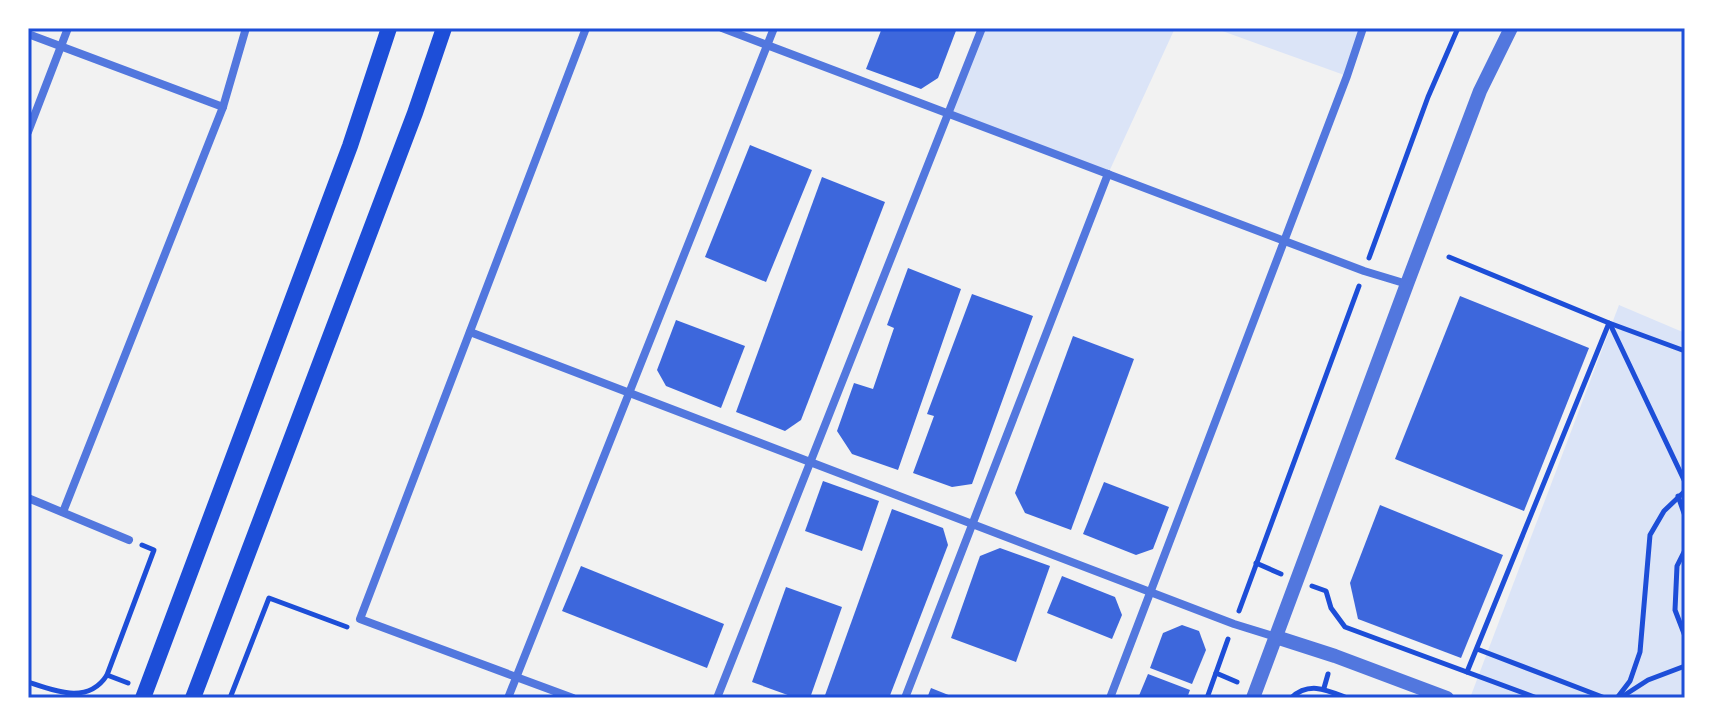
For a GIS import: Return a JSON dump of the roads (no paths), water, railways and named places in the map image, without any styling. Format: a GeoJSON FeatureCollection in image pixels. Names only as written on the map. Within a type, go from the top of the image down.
{"type":"FeatureCollection","features":[{"type":"Feature","properties":{"kind":"main road"},"geometry":{"type":"LineString","coordinates":[[143,698],[350,146],[389,28]]}},
{"type":"Feature","properties":{"kind":"main road"},"geometry":{"type":"LineString","coordinates":[[193,698],[410,127],[444,28]]}},
{"type":"Feature","properties":{"kind":"street"},"geometry":{"type":"LineString","coordinates":[[28,132],[68,28]]}},
{"type":"Feature","properties":{"kind":"street"},"geometry":{"type":"LineString","coordinates":[[63,512],[223,107],[246,28]]}},
{"type":"Feature","properties":{"kind":"street"},"geometry":{"type":"LineString","coordinates":[[573,698],[360,619],[586,28]]}},
{"type":"Feature","properties":{"kind":"street"},"geometry":{"type":"LineString","coordinates":[[722,28],[1364,271],[1407,284]]}},
{"type":"Feature","properties":{"kind":"street"},"geometry":{"type":"LineString","coordinates":[[508,698],[774,28]]}},
{"type":"Feature","properties":{"kind":"street"},"geometry":{"type":"LineString","coordinates":[[717,698],[982,28]]}},
{"type":"Feature","properties":{"kind":"street"},"geometry":{"type":"LineString","coordinates":[[1110,698],[1363,28]]}},
{"type":"Feature","properties":{"kind":"street"},"geometry":{"type":"LineString","coordinates":[[1253,698],[1480,91],[1511,28]]}},
{"type":"Feature","properties":{"kind":"street"},"geometry":{"type":"LineString","coordinates":[[28,34],[223,107]]}},
{"type":"Feature","properties":{"kind":"street"},"geometry":{"type":"LineString","coordinates":[[905,698],[1108,174]]}},
{"type":"Feature","properties":{"kind":"street"},"geometry":{"type":"LineString","coordinates":[[470,332],[1234,624],[1335,656],[1447,698]]}},
{"type":"Feature","properties":{"kind":"street"},"geometry":{"type":"LineString","coordinates":[[28,498],[129,540]]}}]}
